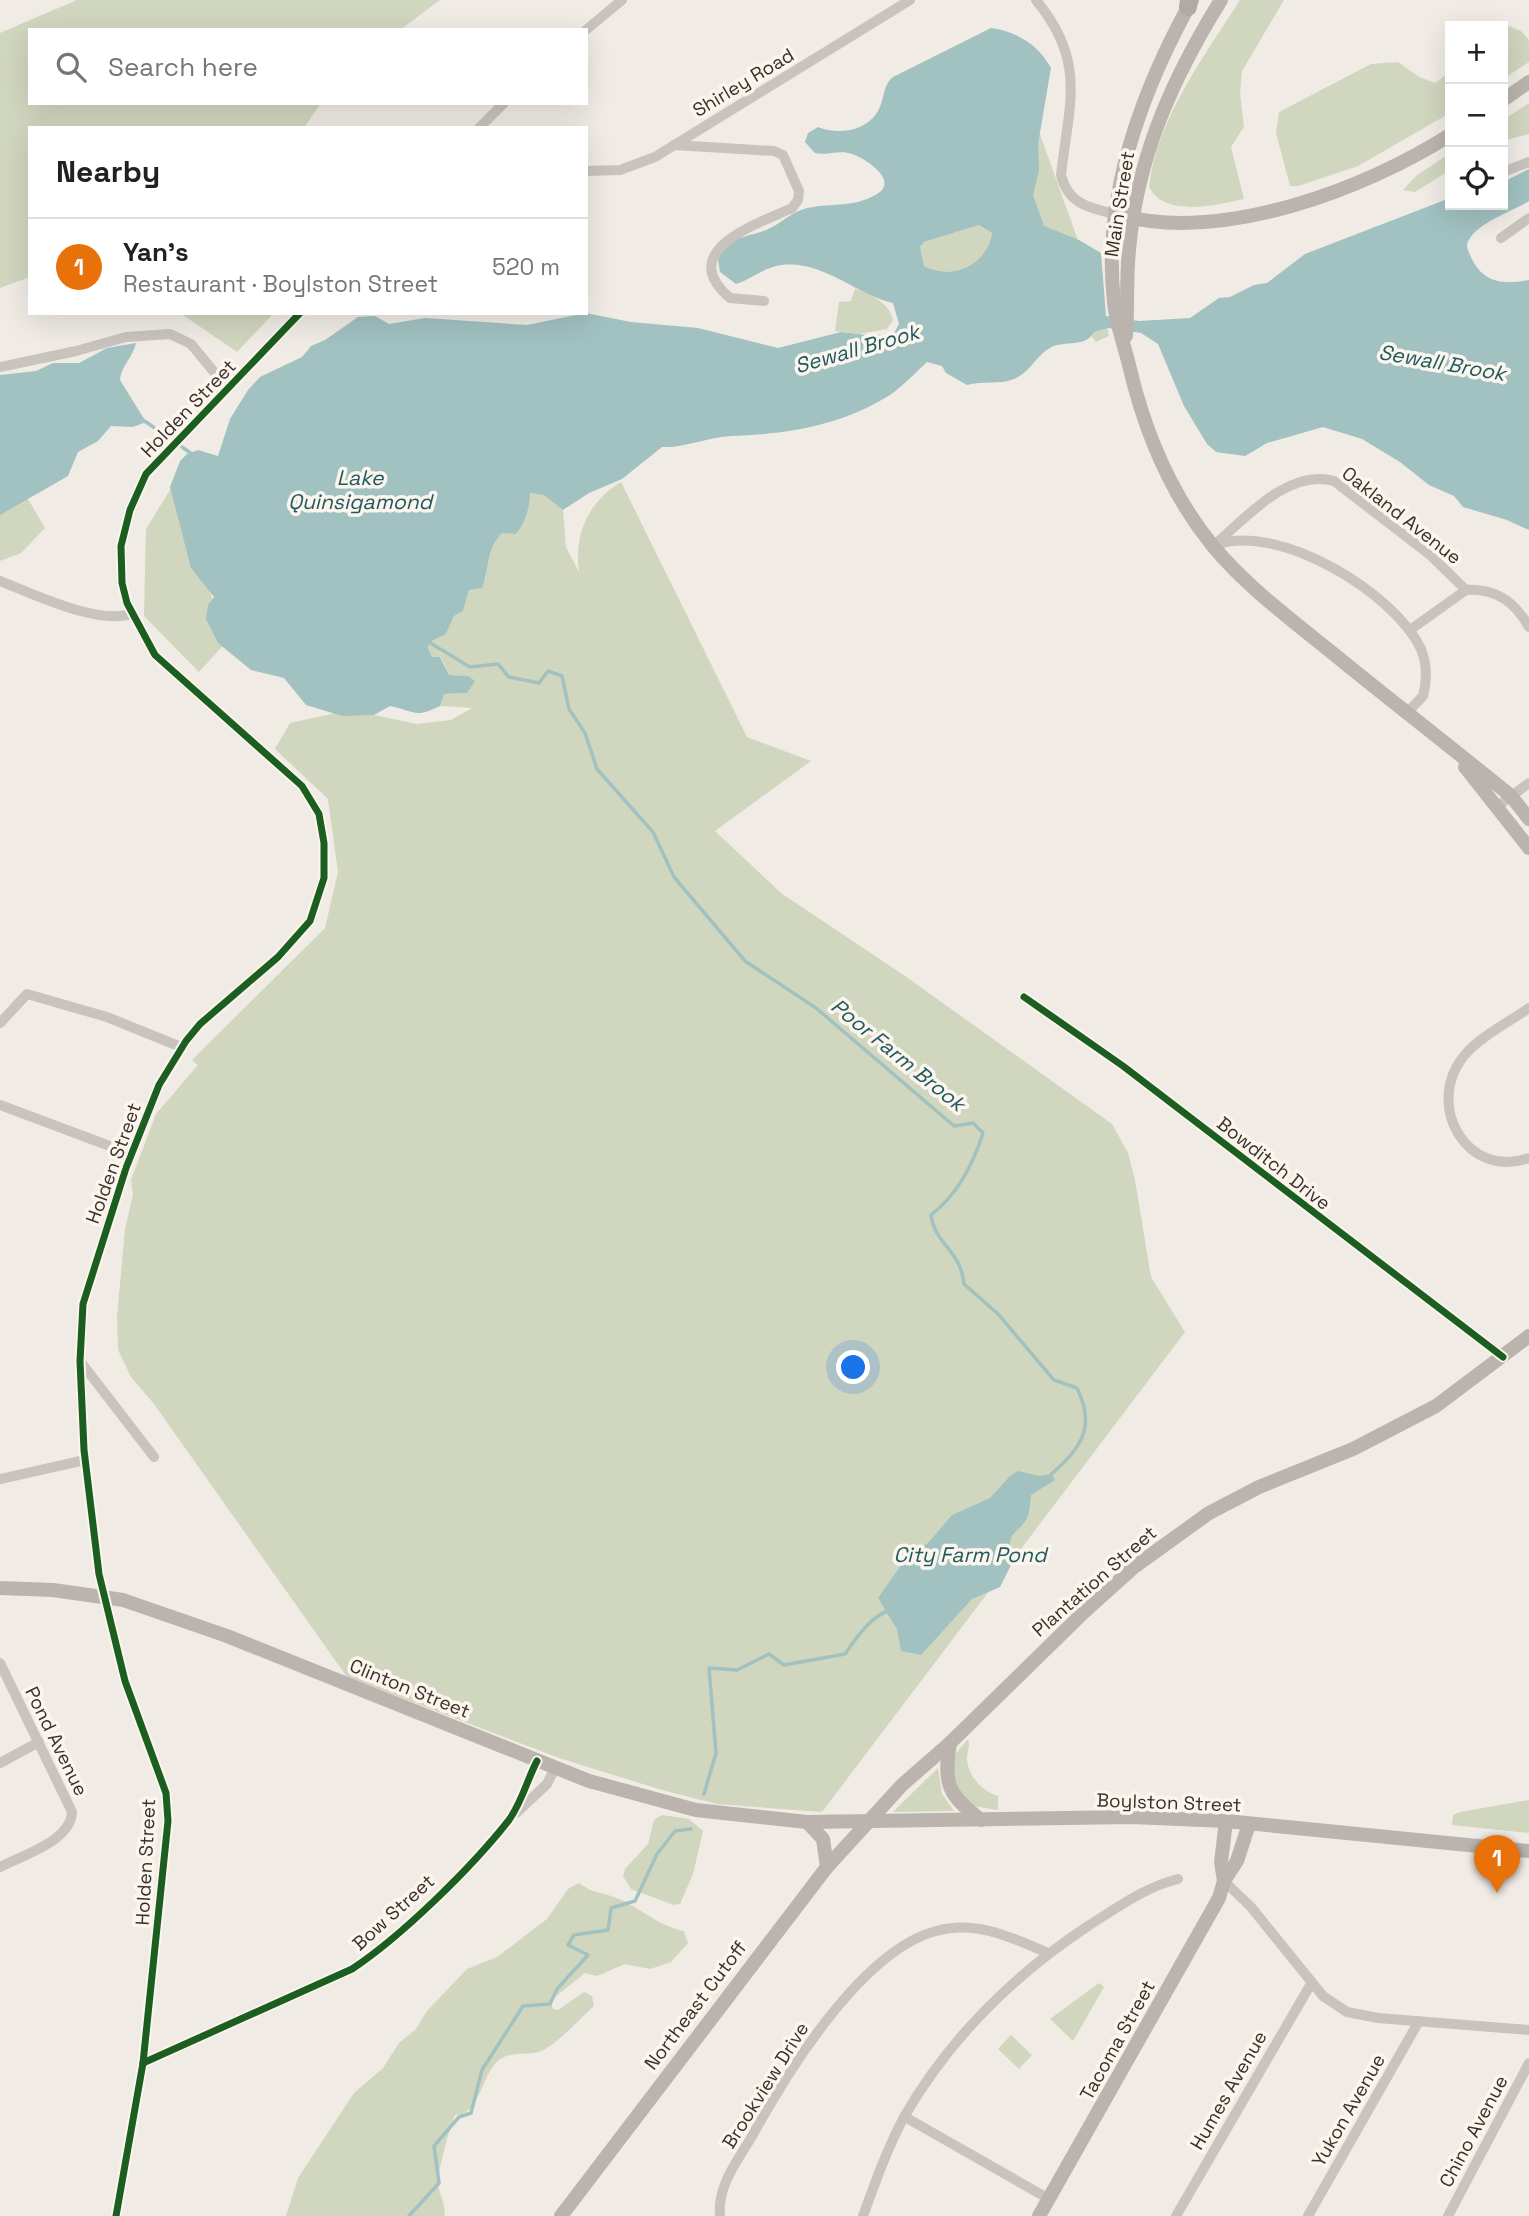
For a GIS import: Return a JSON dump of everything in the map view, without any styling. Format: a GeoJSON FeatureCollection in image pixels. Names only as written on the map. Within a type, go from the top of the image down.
{"type":"FeatureCollection","features":[{"type":"Feature","properties":{"kind":"main road","name":"Main Street"},"geometry":{"type":"LineString","coordinates":[[1121,307],[1132,219],[1150,139],[1173,83],[1221,0]]}},
{"type":"Feature","properties":{"kind":"main road","name":"Main Street"},"geometry":{"type":"LineString","coordinates":[[1190,2],[1169,41],[1149,89],[1128,156],[1115,215],[1125,347],[1141,411],[1165,470],[1192,517],[1213,545],[1287,616],[1511,796],[1529,819]]}},
{"type":"Feature","properties":{"kind":"main road"},"geometry":{"type":"LineString","coordinates":[[1508,97],[1529,82]]}},
{"type":"Feature","properties":{"kind":"main road"},"geometry":{"type":"LineString","coordinates":[[1115,215],[1132,219],[1204,220],[1278,210],[1371,178],[1445,138]]}},
{"type":"Feature","properties":{"kind":"main road","name":"Main Street"},"geometry":{"type":"LineString","coordinates":[[1440,741],[1498,806],[1529,848]]}},
{"type":"Feature","properties":{"kind":"main road","name":"Plantation Street"},"geometry":{"type":"LineString","coordinates":[[867,1823],[902,1785],[950,1743],[1133,1567],[1187,1528],[1259,1487],[1396,1428],[1436,1406],[1529,1336]]}},
{"type":"Feature","properties":{"kind":"main road","name":"Clinton Street"},"geometry":{"type":"LineString","coordinates":[[0,1588],[53,1590],[123,1600],[227,1636],[589,1781],[696,1810],[807,1822]]}},
{"type":"Feature","properties":{"kind":"main road"},"geometry":{"type":"LineString","coordinates":[[950,1743],[946,1774],[950,1791],[963,1807],[981,1820]]}},
{"type":"Feature","properties":{"kind":"main road","name":"Boylston Street"},"geometry":{"type":"LineString","coordinates":[[807,1822],[1132,1817],[1226,1821],[1529,1851]]}},
{"type":"Feature","properties":{"kind":"main road","name":"Tacoma Street"},"geometry":{"type":"LineString","coordinates":[[1224,1881],[1221,1862],[1226,1821]]}},
{"type":"Feature","properties":{"kind":"main road"},"geometry":{"type":"LineString","coordinates":[[807,1822],[823,1839],[827,1867]]}},
{"type":"Feature","properties":{"kind":"main road","name":"Northeast Cutoff"},"geometry":{"type":"LineString","coordinates":[[561,2216],[827,1867],[867,1823]]}},
{"type":"Feature","properties":{"kind":"main road","name":"Tacoma Street"},"geometry":{"type":"LineString","coordinates":[[1039,2216],[1219,1898],[1224,1881],[1237,1861],[1249,1824]]}},
{"type":"Feature","properties":{"kind":"street"},"geometry":{"type":"LineString","coordinates":[[588,28],[622,0]]}},
{"type":"Feature","properties":{"kind":"street","name":"Shirley Road"},"geometry":{"type":"LineString","coordinates":[[588,171],[620,170],[646,162],[910,0]]}},
{"type":"Feature","properties":{"kind":"street"},"geometry":{"type":"LineString","coordinates":[[1036,0],[1056,26],[1063,41],[1072,80],[1061,175],[1064,187],[1077,202],[1115,215]]}},
{"type":"Feature","properties":{"kind":"street"},"geometry":{"type":"LineString","coordinates":[[481,126],[502,105]]}},
{"type":"Feature","properties":{"kind":"street"},"geometry":{"type":"LineString","coordinates":[[674,145],[774,150],[789,163],[799,191],[798,200],[792,208],[730,237],[719,248],[712,262],[716,282],[730,298],[764,301]]}},
{"type":"Feature","properties":{"kind":"street"},"geometry":{"type":"LineString","coordinates":[[1508,170],[1529,162]]}},
{"type":"Feature","properties":{"kind":"street"},"geometry":{"type":"LineString","coordinates":[[1501,238],[1529,218]]}},
{"type":"Feature","properties":{"kind":"street","name":"Holden Street"},"geometry":{"type":"LineString","coordinates":[[116,2216],[144,2063],[168,1821],[166,1793],[125,1681],[105,1598],[92,1527],[85,1460],[80,1361],[83,1304],[131,1154],[155,1095],[181,1047],[219,1006],[278,957],[310,921],[324,878],[324,835],[319,814],[302,786],[155,655],[131,614],[122,583],[121,546],[139,486],[146,474],[298,315]]}},
{"type":"Feature","properties":{"kind":"street"},"geometry":{"type":"LineString","coordinates":[[0,367],[126,337],[170,334],[191,344],[228,389]]}},
{"type":"Feature","properties":{"kind":"street","name":"Oakland Avenue"},"geometry":{"type":"LineString","coordinates":[[1213,545],[1276,494],[1290,486],[1321,477],[1334,481],[1398,529],[1466,590],[1493,591],[1511,603],[1529,627]]}},
{"type":"Feature","properties":{"kind":"street"},"geometry":{"type":"LineString","coordinates":[[1213,545],[1233,539],[1253,540],[1319,561],[1381,600],[1410,629],[1422,651],[1426,676],[1423,696],[1406,713]]}},
{"type":"Feature","properties":{"kind":"street"},"geometry":{"type":"LineString","coordinates":[[0,581],[99,615],[117,619],[131,614]]}},
{"type":"Feature","properties":{"kind":"street"},"geometry":{"type":"LineString","coordinates":[[1410,629],[1466,590]]}},
{"type":"Feature","properties":{"kind":"street"},"geometry":{"type":"LineString","coordinates":[[1498,806],[1529,783]]}},
{"type":"Feature","properties":{"kind":"street"},"geometry":{"type":"LineString","coordinates":[[0,1023],[26,994],[107,1017],[181,1047]]}},
{"type":"Feature","properties":{"kind":"street","name":"Bowditch Drive"},"geometry":{"type":"LineString","coordinates":[[1024,998],[1122,1066],[1503,1357]]}},
{"type":"Feature","properties":{"kind":"street"},"geometry":{"type":"LineString","coordinates":[[1529,1008],[1463,1056],[1452,1081],[1449,1107],[1456,1134],[1475,1154],[1500,1161],[1529,1158]]}},
{"type":"Feature","properties":{"kind":"street"},"geometry":{"type":"LineString","coordinates":[[0,1105],[131,1154]]}},
{"type":"Feature","properties":{"kind":"street"},"geometry":{"type":"LineString","coordinates":[[80,1361],[154,1457]]}},
{"type":"Feature","properties":{"kind":"street"},"geometry":{"type":"LineString","coordinates":[[0,1479],[85,1460]]}},
{"type":"Feature","properties":{"kind":"street","name":"Pond Avenue"},"geometry":{"type":"LineString","coordinates":[[0,1663],[72,1812],[71,1822],[62,1834],[0,1867]]}},
{"type":"Feature","properties":{"kind":"street"},"geometry":{"type":"LineString","coordinates":[[0,1763],[39,1742]]}},
{"type":"Feature","properties":{"kind":"street","name":"Bow Street"},"geometry":{"type":"LineString","coordinates":[[503,1825],[518,1804],[537,1761]]}},
{"type":"Feature","properties":{"kind":"street","name":"Bow Street"},"geometry":{"type":"LineString","coordinates":[[144,2063],[352,1969],[390,1941],[503,1825],[547,1784],[555,1768]]}},
{"type":"Feature","properties":{"kind":"street"},"geometry":{"type":"LineString","coordinates":[[863,2216],[905,2117],[989,2004],[1048,1953],[1132,1898],[1178,1879]]}},
{"type":"Feature","properties":{"kind":"street"},"geometry":{"type":"LineString","coordinates":[[1224,1881],[1251,1908],[1329,2001],[1347,2012],[1529,2030]]}},
{"type":"Feature","properties":{"kind":"street","name":"Brookview Drive"},"geometry":{"type":"LineString","coordinates":[[720,2216],[728,2176],[796,2060],[825,2023],[885,1960],[933,1931],[964,1926],[1009,1936],[1048,1953]]}},
{"type":"Feature","properties":{"kind":"street","name":"Humes Avenue"},"geometry":{"type":"LineString","coordinates":[[1176,2216],[1312,1982]]}},
{"type":"Feature","properties":{"kind":"street","name":"Yukon Avenue"},"geometry":{"type":"LineString","coordinates":[[1308,2216],[1419,2021]]}},
{"type":"Feature","properties":{"kind":"street","name":"Chino Avenue"},"geometry":{"type":"LineString","coordinates":[[1448,2216],[1489,2144],[1529,2063]]}},
{"type":"Feature","properties":{"kind":"street"},"geometry":{"type":"LineString","coordinates":[[905,2117],[1049,2199]]}},
{"type":"Feature","properties":{"kind":"green space"},"geometry":{"type":"Polygon","coordinates":[[[77,0],[440,0],[403,28],[28,28],[28,105],[320,105],[305,126],[28,126],[28,278],[0,288],[0,33],[77,0]]]}},
{"type":"Feature","properties":{"kind":"green space"},"geometry":{"type":"Polygon","coordinates":[[[1240,0],[1284,0],[1242,71],[1240,94],[1244,127],[1231,147],[1244,199],[1192,207],[1167,203],[1157,197],[1149,187],[1162,137],[1197,66],[1240,0]]]}},
{"type":"Feature","properties":{"kind":"green space"},"geometry":{"type":"Polygon","coordinates":[[[1508,26],[1521,31],[1529,40],[1529,62],[1508,76],[1508,26]]]}},
{"type":"Feature","properties":{"kind":"green space"},"geometry":{"type":"Polygon","coordinates":[[[1398,62],[1419,77],[1435,83],[1445,76],[1445,116],[1358,166],[1298,186],[1290,186],[1276,133],[1279,112],[1371,64],[1398,62]]]}},
{"type":"Feature","properties":{"kind":"green space"},"geometry":{"type":"Polygon","coordinates":[[[1529,103],[1529,134],[1508,140],[1508,117],[1529,103]]]}},
{"type":"Feature","properties":{"kind":"green space"},"geometry":{"type":"Polygon","coordinates":[[[1031,109],[1105,316],[1109,336],[1096,342],[1063,295],[1039,243],[1029,176],[1031,109]]]}},
{"type":"Feature","properties":{"kind":"green space"},"geometry":{"type":"Polygon","coordinates":[[[1445,156],[1445,173],[1415,192],[1403,190],[1416,176],[1445,156]]]}},
{"type":"Feature","properties":{"kind":"green space"},"geometry":{"type":"Polygon","coordinates":[[[979,225],[992,233],[989,244],[976,261],[957,271],[946,272],[924,266],[920,247],[924,242],[979,225]]]}},
{"type":"Feature","properties":{"kind":"green space"},"geometry":{"type":"Polygon","coordinates":[[[855,289],[873,296],[888,309],[893,320],[887,329],[859,334],[835,331],[839,302],[851,301],[855,289]]]}},
{"type":"Feature","properties":{"kind":"green space"},"geometry":{"type":"Polygon","coordinates":[[[183,315],[272,315],[237,352],[183,315]]]}},
{"type":"Feature","properties":{"kind":"green space"},"geometry":{"type":"Polygon","coordinates":[[[621,482],[747,737],[811,761],[715,831],[781,893],[905,976],[1112,1124],[1128,1153],[1135,1180],[1151,1277],[1185,1332],[822,1812],[717,1804],[662,1790],[562,1759],[347,1677],[154,1404],[131,1377],[118,1350],[117,1317],[125,1229],[133,1195],[131,1180],[156,1114],[198,1065],[192,1060],[325,928],[338,872],[328,799],[275,749],[290,723],[350,710],[417,724],[451,720],[472,708],[440,706],[444,694],[467,693],[468,676],[449,675],[441,657],[432,657],[428,648],[430,642],[446,634],[454,616],[463,611],[469,590],[486,578],[487,560],[494,543],[502,533],[516,534],[530,493],[544,494],[563,510],[566,547],[579,572],[579,545],[586,520],[600,499],[621,482]]]}},
{"type":"Feature","properties":{"kind":"green space"},"geometry":{"type":"Polygon","coordinates":[[[173,485],[227,641],[199,672],[144,616],[146,529],[173,485]]]}},
{"type":"Feature","properties":{"kind":"green space"},"geometry":{"type":"Polygon","coordinates":[[[22,489],[45,528],[21,553],[0,561],[0,501],[22,489]]]}},
{"type":"Feature","properties":{"kind":"green space"},"geometry":{"type":"Polygon","coordinates":[[[968,1739],[969,1770],[981,1786],[998,1796],[998,1810],[973,1806],[956,1790],[953,1757],[968,1739]]]}},
{"type":"Feature","properties":{"kind":"green space"},"geometry":{"type":"Polygon","coordinates":[[[938,1768],[942,1794],[954,1811],[893,1812],[938,1768]]]}},
{"type":"Feature","properties":{"kind":"green space"},"geometry":{"type":"Polygon","coordinates":[[[1529,1800],[1529,1833],[1452,1825],[1453,1815],[1460,1812],[1529,1800]]]}},
{"type":"Feature","properties":{"kind":"green space"},"geometry":{"type":"Polygon","coordinates":[[[662,1815],[689,1819],[703,1831],[693,1874],[680,1904],[674,1905],[631,1889],[623,1876],[625,1869],[648,1844],[654,1820],[662,1815]]]}},
{"type":"Feature","properties":{"kind":"green space"},"geometry":{"type":"Polygon","coordinates":[[[579,1883],[592,1891],[623,1901],[665,1925],[684,1931],[688,1943],[671,1962],[650,1969],[625,1964],[597,1976],[585,1973],[550,2001],[553,2009],[558,2010],[584,1992],[592,1996],[594,2006],[552,2045],[540,2052],[511,2055],[499,2060],[493,2066],[470,2109],[455,2115],[438,2179],[444,2216],[286,2216],[298,2178],[354,2093],[383,2068],[399,2043],[416,2029],[427,2011],[467,1969],[497,1957],[547,1919],[568,1889],[579,1883]]]}},
{"type":"Feature","properties":{"kind":"green space"},"geometry":{"type":"Polygon","coordinates":[[[1099,1983],[1104,1987],[1073,2041],[1050,2019],[1099,1983]]]}},
{"type":"Feature","properties":{"kind":"green space"},"geometry":{"type":"Polygon","coordinates":[[[1011,2035],[1032,2055],[1019,2069],[998,2049],[1011,2035]]]}},
{"type":"Feature","properties":{"kind":"water","name":"Lake Quinsigamond"},"geometry":{"type":"Polygon","coordinates":[[[991,28],[1026,40],[1040,52],[1051,68],[1038,144],[1039,170],[1033,195],[1044,226],[1079,240],[1101,253],[1106,316],[1139,321],[1190,318],[1219,298],[1230,297],[1254,285],[1267,283],[1305,254],[1445,200],[1445,210],[1508,210],[1508,180],[1529,169],[1529,201],[1480,228],[1467,246],[1475,264],[1487,277],[1502,282],[1529,280],[1529,530],[1507,520],[1463,507],[1454,496],[1429,485],[1400,462],[1362,439],[1323,427],[1267,443],[1245,456],[1216,452],[1207,444],[1184,406],[1158,344],[1141,333],[1108,328],[1094,332],[1082,342],[1048,349],[1024,373],[1007,381],[967,385],[946,373],[942,366],[927,362],[890,395],[871,406],[833,421],[793,430],[722,437],[662,447],[622,479],[589,493],[563,510],[544,495],[530,493],[526,515],[519,530],[516,534],[502,533],[493,546],[482,588],[469,590],[463,611],[454,616],[446,634],[430,642],[428,648],[432,657],[440,657],[449,675],[468,676],[475,681],[467,693],[444,694],[440,706],[431,710],[415,713],[390,706],[374,715],[342,716],[306,705],[284,678],[251,670],[218,643],[206,619],[208,605],[214,597],[191,568],[170,487],[180,461],[187,454],[198,450],[218,456],[230,419],[248,390],[260,377],[302,357],[311,346],[325,340],[358,317],[375,316],[389,324],[425,318],[527,325],[588,313],[631,322],[698,328],[778,348],[841,332],[876,336],[894,333],[899,324],[893,303],[865,293],[825,272],[796,265],[781,265],[736,284],[720,272],[718,260],[726,246],[732,242],[771,228],[799,211],[859,202],[877,194],[883,188],[884,182],[878,170],[857,156],[847,153],[815,153],[805,142],[808,133],[818,127],[842,131],[859,127],[873,118],[887,84],[893,77],[991,28]],[[979,225],[924,242],[920,247],[924,266],[946,272],[967,267],[983,254],[992,233],[979,225]]]}},
{"type":"Feature","properties":{"kind":"water"},"geometry":{"type":"Polygon","coordinates":[[[136,343],[122,370],[120,380],[146,422],[133,427],[111,426],[98,441],[78,452],[68,476],[0,515],[0,375],[36,371],[53,363],[79,363],[107,348],[136,343]]]}},
{"type":"Feature","properties":{"kind":"water","name":"City Farm Pond"},"geometry":{"type":"Polygon","coordinates":[[[1018,1471],[1039,1476],[1052,1474],[1055,1480],[1031,1495],[1027,1518],[1011,1539],[1011,1549],[1015,1557],[1000,1587],[972,1599],[921,1655],[901,1651],[897,1629],[878,1598],[904,1561],[929,1542],[952,1515],[990,1498],[1018,1471]]]}},
{"type":"Feature","properties":{"kind":"waterway","name":"Sewall Brook"},"geometry":{"type":"LineString","coordinates":[[143,420],[168,437]]}},
{"type":"Feature","properties":{"kind":"waterway","name":"Sewall Brook"},"geometry":{"type":"LineString","coordinates":[[182,447],[192,454]]}},
{"type":"Feature","properties":{"kind":"waterway","name":"Poor Farm Brook"},"geometry":{"type":"LineString","coordinates":[[427,638],[432,644],[470,667],[498,664],[509,677],[539,683],[548,671],[562,676],[569,709],[585,733],[597,769],[653,832],[674,877],[745,961],[816,1008],[954,1126],[973,1123],[983,1133],[963,1178],[949,1198],[931,1215],[937,1234],[958,1263],[964,1284],[998,1314],[1054,1380],[1077,1388],[1085,1415],[1082,1437],[1069,1457],[1048,1477]]}},
{"type":"Feature","properties":{"kind":"waterway","name":"Poor Farm Brook"},"geometry":{"type":"LineString","coordinates":[[704,1794],[716,1753],[709,1668],[737,1670],[769,1654],[784,1665],[845,1654],[870,1623],[890,1610]]}},
{"type":"Feature","properties":{"kind":"waterway","name":"Poor Farm Brook"},"geometry":{"type":"LineString","coordinates":[[409,2216],[439,2183],[434,2146],[459,2117],[471,2113],[482,2070],[523,2006],[550,2004],[557,1989],[588,1955],[568,1945],[574,1935],[608,1930],[611,1908],[635,1901],[657,1854],[675,1831],[691,1829]]}},
{"type":"Feature","properties":{"kind":"cycle path"},"geometry":{"type":"LineString","coordinates":[[116,2216],[143,2063],[168,1821],[166,1793],[125,1681],[99,1574],[84,1450],[80,1361],[83,1304],[126,1168],[159,1085],[186,1041],[200,1024],[278,957],[310,921],[324,878],[324,843],[319,814],[302,786],[155,655],[127,603],[122,583],[121,546],[130,510],[146,474],[298,315]]}},
{"type":"Feature","properties":{"kind":"cycle path"},"geometry":{"type":"LineString","coordinates":[[1024,997],[1123,1066],[1503,1357]]}},
{"type":"Feature","properties":{"kind":"cycle path"},"geometry":{"type":"LineString","coordinates":[[143,2063],[352,1969],[372,1955],[435,1900],[494,1839],[514,1813],[537,1761]]}},
{"type":"Feature","properties":{"kind":"place","name":"Yan's"},"geometry":{"type":"Point","coordinates":[1497,1893]}}]}
